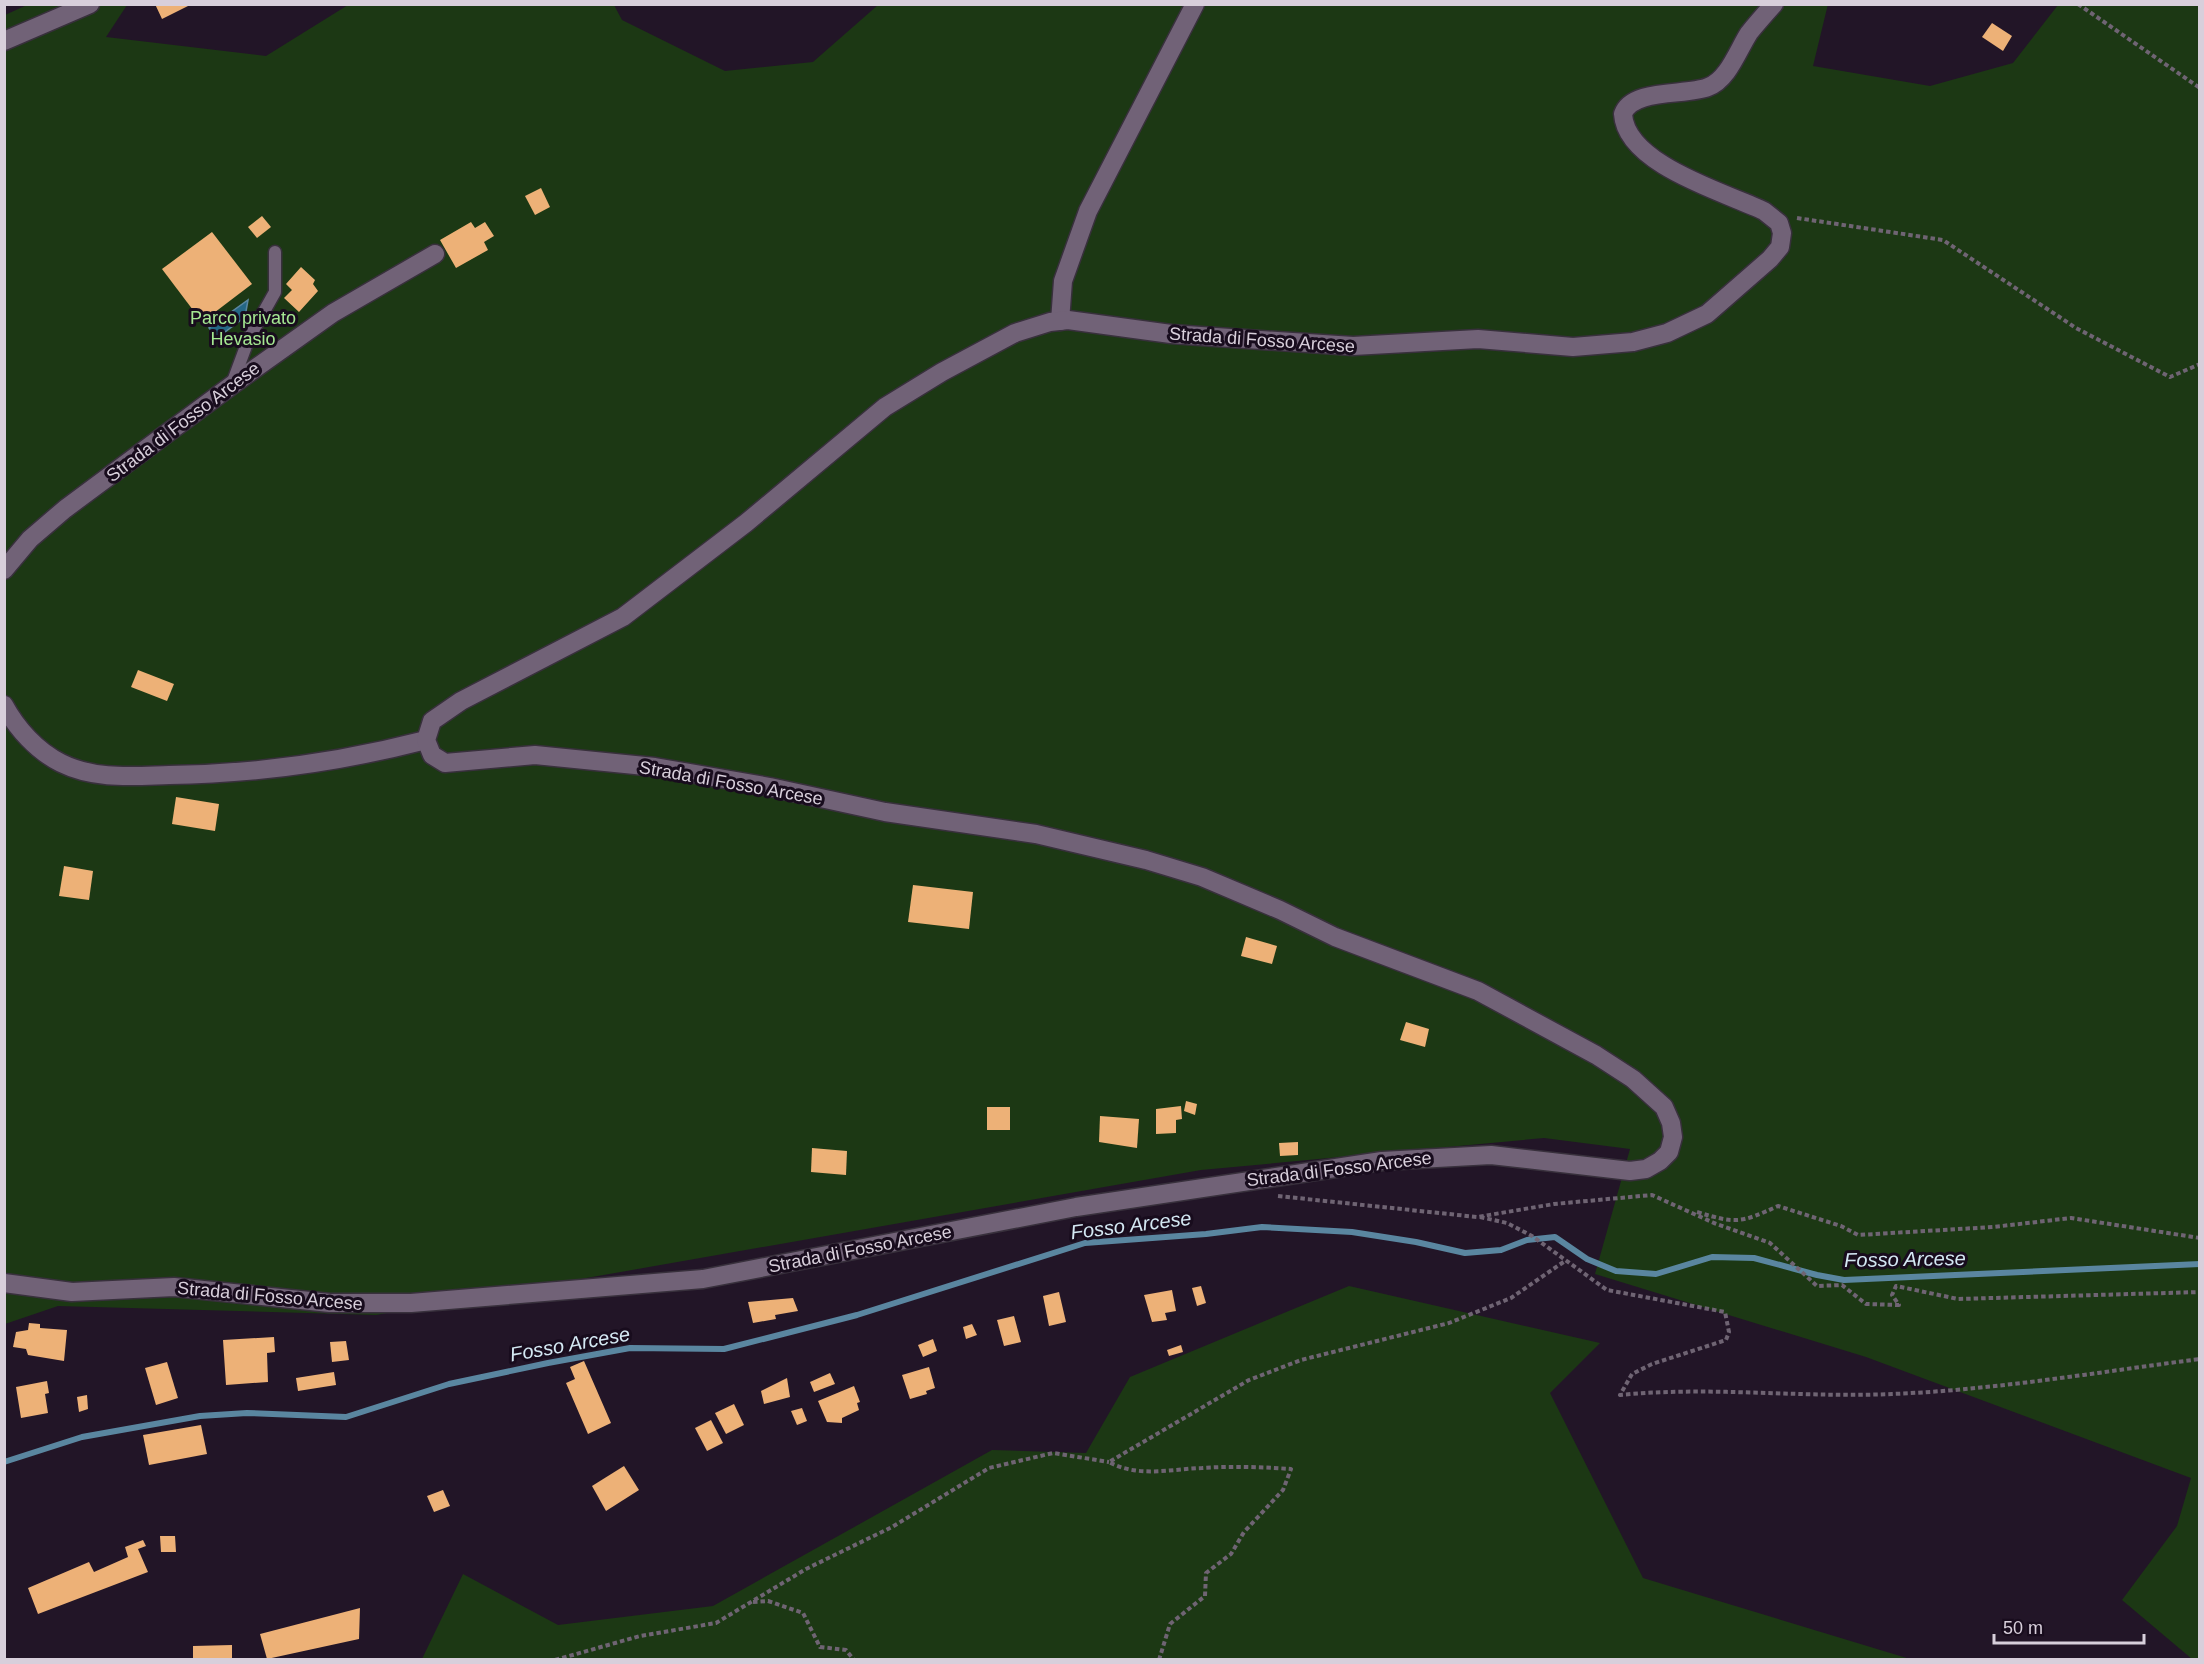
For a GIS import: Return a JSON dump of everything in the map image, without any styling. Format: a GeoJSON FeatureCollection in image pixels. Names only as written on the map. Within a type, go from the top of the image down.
{"type":"FeatureCollection","features":[{"type":"Feature","properties":{"kind":"street"},"geometry":{"type":"LineString","coordinates":[[4,41],[90,4]]}},
{"type":"Feature","properties":{"kind":"street"},"geometry":{"type":"LineString","coordinates":[[1060,321],[1063,280],[1088,212],[1195,4]]}},
{"type":"Feature","properties":{"kind":"street"},"geometry":{"type":"LineString","coordinates":[[1769,214],[1693,182],[1662,164],[1632,136],[1624,123],[1623,114],[1632,103],[1646,98],[1666,93],[1703,89],[1714,84],[1722,76],[1756,23],[1774,4]]}},
{"type":"Feature","properties":{"kind":"street","name":"Strada di Fosso Arcese"},"geometry":{"type":"LineString","coordinates":[[4,1283],[72,1292],[174,1287],[291,1300],[356,1304],[411,1303],[670,1283],[737,1273],[1077,1207],[1310,1170],[1382,1161],[1469,1155],[1536,1158],[1630,1172],[1655,1165],[1666,1157],[1672,1144],[1671,1123],[1658,1101],[1633,1078],[1596,1055],[1471,988],[1335,937],[1249,896],[1174,867],[1036,834],[885,813],[770,788],[655,767],[535,755],[446,763],[432,754],[426,740],[432,721],[460,701],[585,639],[632,610],[764,509],[860,426],[900,397],[1002,339],[1032,327],[1060,321],[1171,334],[1353,346],[1478,339],[1562,346],[1633,342],[1679,328],[1707,314],[1762,267],[1782,242],[1782,228],[1769,214]]}},
{"type":"Feature","properties":{"kind":"street","name":"Strada di Fosso Arcese"},"geometry":{"type":"LineString","coordinates":[[4,570],[22,546],[57,516],[232,385],[349,303],[435,254]]}},
{"type":"Feature","properties":{"kind":"street"},"geometry":{"type":"LineString","coordinates":[[4,705],[27,737],[53,758],[89,772],[114,776],[219,774],[312,765],[354,758],[426,740]]}},
{"type":"Feature","properties":{"kind":"lane"},"geometry":{"type":"LineString","coordinates":[[232,385],[249,338],[275,292],[275,252]]}},
{"type":"Feature","properties":{"kind":"path"},"geometry":{"type":"LineString","coordinates":[[2078,4],[2199,88]]}},
{"type":"Feature","properties":{"kind":"path"},"geometry":{"type":"LineString","coordinates":[[1769,214],[1943,240],[2076,328],[2170,377],[2199,364]]}},
{"type":"Feature","properties":{"kind":"path"},"geometry":{"type":"LineString","coordinates":[[1274,1195],[1282,1198],[1477,1217],[1507,1223],[1532,1236],[1607,1290],[1725,1312],[1729,1332],[1726,1340],[1652,1364],[1632,1374],[1620,1395],[1676,1389],[1787,1394],[1892,1394],[2037,1381],[2199,1359]]}},
{"type":"Feature","properties":{"kind":"path"},"geometry":{"type":"LineString","coordinates":[[1477,1217],[1497,1211],[1652,1195],[1770,1243],[1817,1286],[1842,1285],[1866,1304],[1899,1305],[1892,1295],[1896,1286],[1958,1299],[2199,1292]]}},
{"type":"Feature","properties":{"kind":"path"},"geometry":{"type":"LineString","coordinates":[[1681,1208],[1727,1222],[1749,1220],[1778,1206],[1841,1226],[1858,1235],[1994,1227],[2071,1218],[2199,1238]]}},
{"type":"Feature","properties":{"kind":"path"},"geometry":{"type":"LineString","coordinates":[[1109,1462],[1249,1380],[1301,1360],[1449,1323],[1511,1298],[1565,1261]]}},
{"type":"Feature","properties":{"kind":"path"},"geometry":{"type":"LineString","coordinates":[[555,1659],[640,1636],[716,1623],[806,1569],[892,1527],[989,1468],[1053,1453],[1109,1462],[1122,1469],[1154,1472],[1201,1468],[1291,1470],[1283,1490],[1244,1532],[1231,1554],[1206,1574],[1205,1596],[1170,1624],[1159,1659]]}},
{"type":"Feature","properties":{"kind":"path"},"geometry":{"type":"LineString","coordinates":[[751,1602],[768,1601],[803,1613],[820,1647],[846,1650],[854,1659]]}},
{"type":"Feature","properties":{"kind":"green space","name":"Parco privato Hevasio"},"geometry":{"type":"Polygon","coordinates":[[[1828,4],[1813,66],[1930,86],[2013,63],[2058,5],[2199,5],[2199,1659],[2192,1659],[2122,1600],[2177,1526],[2191,1478],[1866,1357],[1595,1274],[1630,1149],[1544,1138],[1201,1170],[376,1315],[58,1306],[5,1324],[5,15],[27,5],[127,5],[106,37],[266,56],[348,5],[614,5],[622,20],[725,71],[813,62],[878,5],[1828,4]]]}},
{"type":"Feature","properties":{"kind":"green space"},"geometry":{"type":"Polygon","coordinates":[[[1349,1286],[1600,1343],[1550,1393],[1643,1578],[1910,1659],[422,1659],[463,1574],[558,1625],[713,1606],[992,1450],[1086,1453],[1130,1377],[1349,1286]]]}},
{"type":"Feature","properties":{"kind":"water"},"geometry":{"type":"Polygon","coordinates":[[[248,300],[245,317],[217,338],[209,328],[248,300]]]}},
{"type":"Feature","properties":{"kind":"building"},"geometry":{"type":"Polygon","coordinates":[[[155,4],[192,4],[162,19],[155,4]]]}},
{"type":"Feature","properties":{"kind":"building"},"geometry":{"type":"Polygon","coordinates":[[[1992,23],[2012,36],[2003,51],[1982,37],[1992,23]]]}},
{"type":"Feature","properties":{"kind":"building"},"geometry":{"type":"Polygon","coordinates":[[[541,188],[550,207],[535,215],[525,196],[541,188]]]}},
{"type":"Feature","properties":{"kind":"building"},"geometry":{"type":"Polygon","coordinates":[[[262,216],[271,227],[257,238],[248,227],[262,216]]]}},
{"type":"Feature","properties":{"kind":"building"},"geometry":{"type":"Polygon","coordinates":[[[471,222],[475,228],[485,222],[494,236],[484,242],[488,250],[456,268],[440,240],[471,222]]]}},
{"type":"Feature","properties":{"kind":"building"},"geometry":{"type":"Polygon","coordinates":[[[212,232],[252,284],[202,322],[162,269],[212,232]]]}},
{"type":"Feature","properties":{"kind":"building"},"geometry":{"type":"Polygon","coordinates":[[[301,267],[315,280],[313,284],[318,291],[299,312],[284,298],[292,290],[286,284],[301,267]]]}},
{"type":"Feature","properties":{"kind":"building"},"geometry":{"type":"Polygon","coordinates":[[[138,670],[174,684],[167,701],[131,687],[138,670]]]}},
{"type":"Feature","properties":{"kind":"building"},"geometry":{"type":"Polygon","coordinates":[[[176,797],[219,804],[215,831],[172,824],[176,797]]]}},
{"type":"Feature","properties":{"kind":"building"},"geometry":{"type":"Polygon","coordinates":[[[64,866],[93,871],[89,900],[59,896],[64,866]]]}},
{"type":"Feature","properties":{"kind":"building"},"geometry":{"type":"Polygon","coordinates":[[[913,885],[973,892],[969,929],[908,922],[913,885]]]}},
{"type":"Feature","properties":{"kind":"building"},"geometry":{"type":"Polygon","coordinates":[[[1246,937],[1277,946],[1272,964],[1241,956],[1246,937]]]}},
{"type":"Feature","properties":{"kind":"building"},"geometry":{"type":"Polygon","coordinates":[[[1406,1022],[1429,1029],[1425,1047],[1400,1040],[1406,1022]]]}},
{"type":"Feature","properties":{"kind":"building"},"geometry":{"type":"Polygon","coordinates":[[[1186,1101],[1197,1104],[1195,1115],[1184,1111],[1186,1101]]]}},
{"type":"Feature","properties":{"kind":"building"},"geometry":{"type":"Polygon","coordinates":[[[1181,1106],[1182,1119],[1176,1120],[1176,1133],[1156,1134],[1156,1109],[1181,1106]]]}},
{"type":"Feature","properties":{"kind":"building"},"geometry":{"type":"Polygon","coordinates":[[[987,1107],[1010,1107],[1010,1130],[987,1130],[987,1107]]]}},
{"type":"Feature","properties":{"kind":"building"},"geometry":{"type":"Polygon","coordinates":[[[1100,1116],[1139,1119],[1137,1148],[1099,1142],[1100,1116]]]}},
{"type":"Feature","properties":{"kind":"building"},"geometry":{"type":"Polygon","coordinates":[[[1298,1142],[1298,1155],[1280,1156],[1279,1143],[1298,1142]]]}},
{"type":"Feature","properties":{"kind":"building"},"geometry":{"type":"Polygon","coordinates":[[[812,1148],[847,1151],[846,1175],[811,1172],[812,1148]]]}},
{"type":"Feature","properties":{"kind":"building"},"geometry":{"type":"Polygon","coordinates":[[[1201,1286],[1206,1303],[1197,1306],[1192,1288],[1201,1286]]]}},
{"type":"Feature","properties":{"kind":"building"},"geometry":{"type":"Polygon","coordinates":[[[1172,1290],[1176,1311],[1165,1313],[1167,1320],[1152,1322],[1144,1295],[1172,1290]]]}},
{"type":"Feature","properties":{"kind":"building"},"geometry":{"type":"Polygon","coordinates":[[[1059,1292],[1066,1322],[1049,1326],[1043,1296],[1059,1292]]]}},
{"type":"Feature","properties":{"kind":"building"},"geometry":{"type":"Polygon","coordinates":[[[793,1298],[798,1311],[775,1315],[776,1319],[753,1323],[748,1302],[793,1298]]]}},
{"type":"Feature","properties":{"kind":"building"},"geometry":{"type":"Polygon","coordinates":[[[1014,1316],[1021,1342],[1004,1346],[997,1320],[1014,1316]]]}},
{"type":"Feature","properties":{"kind":"building"},"geometry":{"type":"Polygon","coordinates":[[[29,1323],[40,1324],[40,1328],[67,1330],[64,1361],[28,1355],[26,1349],[13,1347],[16,1332],[28,1330],[29,1323]]]}},
{"type":"Feature","properties":{"kind":"building"},"geometry":{"type":"Polygon","coordinates":[[[972,1324],[977,1335],[966,1339],[963,1327],[972,1324]]]}},
{"type":"Feature","properties":{"kind":"building"},"geometry":{"type":"Polygon","coordinates":[[[274,1337],[275,1352],[267,1353],[268,1382],[226,1385],[223,1340],[274,1337]]]}},
{"type":"Feature","properties":{"kind":"building"},"geometry":{"type":"Polygon","coordinates":[[[933,1339],[937,1351],[923,1357],[918,1345],[933,1339]]]}},
{"type":"Feature","properties":{"kind":"building"},"geometry":{"type":"Polygon","coordinates":[[[346,1341],[349,1360],[332,1362],[330,1342],[346,1341]]]}},
{"type":"Feature","properties":{"kind":"building"},"geometry":{"type":"Polygon","coordinates":[[[1181,1345],[1183,1352],[1169,1356],[1167,1350],[1181,1345]]]}},
{"type":"Feature","properties":{"kind":"building"},"geometry":{"type":"Polygon","coordinates":[[[584,1361],[611,1423],[588,1434],[566,1383],[575,1379],[570,1367],[584,1361]]]}},
{"type":"Feature","properties":{"kind":"building"},"geometry":{"type":"Polygon","coordinates":[[[167,1362],[178,1398],[156,1405],[145,1368],[167,1362]]]}},
{"type":"Feature","properties":{"kind":"building"},"geometry":{"type":"Polygon","coordinates":[[[929,1367],[935,1388],[926,1391],[927,1394],[910,1399],[902,1375],[929,1367]]]}},
{"type":"Feature","properties":{"kind":"building"},"geometry":{"type":"Polygon","coordinates":[[[334,1372],[336,1385],[298,1391],[296,1378],[334,1372]]]}},
{"type":"Feature","properties":{"kind":"building"},"geometry":{"type":"Polygon","coordinates":[[[830,1373],[835,1384],[814,1392],[810,1382],[830,1373]]]}},
{"type":"Feature","properties":{"kind":"building"},"geometry":{"type":"Polygon","coordinates":[[[787,1378],[790,1397],[764,1404],[761,1391],[787,1378]]]}},
{"type":"Feature","properties":{"kind":"building"},"geometry":{"type":"Polygon","coordinates":[[[47,1381],[49,1393],[45,1394],[48,1413],[21,1418],[16,1387],[47,1381]]]}},
{"type":"Feature","properties":{"kind":"building"},"geometry":{"type":"Polygon","coordinates":[[[854,1386],[860,1402],[857,1403],[859,1410],[842,1418],[842,1423],[827,1422],[818,1401],[854,1386]]]}},
{"type":"Feature","properties":{"kind":"building"},"geometry":{"type":"Polygon","coordinates":[[[87,1395],[88,1409],[79,1412],[77,1397],[87,1395]]]}},
{"type":"Feature","properties":{"kind":"building"},"geometry":{"type":"Polygon","coordinates":[[[734,1404],[744,1425],[726,1434],[715,1413],[734,1404]]]}},
{"type":"Feature","properties":{"kind":"building"},"geometry":{"type":"Polygon","coordinates":[[[802,1408],[807,1421],[797,1425],[791,1411],[802,1408]]]}},
{"type":"Feature","properties":{"kind":"building"},"geometry":{"type":"Polygon","coordinates":[[[711,1420],[723,1443],[707,1451],[695,1428],[711,1420]]]}},
{"type":"Feature","properties":{"kind":"building"},"geometry":{"type":"Polygon","coordinates":[[[201,1425],[207,1454],[149,1465],[143,1435],[201,1425]]]}},
{"type":"Feature","properties":{"kind":"building"},"geometry":{"type":"Polygon","coordinates":[[[624,1466],[639,1490],[606,1511],[592,1486],[624,1466]]]}},
{"type":"Feature","properties":{"kind":"building"},"geometry":{"type":"Polygon","coordinates":[[[443,1490],[450,1506],[434,1512],[427,1496],[443,1490]]]}},
{"type":"Feature","properties":{"kind":"building"},"geometry":{"type":"Polygon","coordinates":[[[160,1536],[175,1536],[176,1552],[161,1552],[160,1536]]]}},
{"type":"Feature","properties":{"kind":"building"},"geometry":{"type":"Polygon","coordinates":[[[143,1540],[146,1546],[138,1549],[148,1572],[38,1614],[28,1588],[89,1562],[94,1572],[128,1557],[125,1547],[143,1540]]]}},
{"type":"Feature","properties":{"kind":"building"},"geometry":{"type":"Polygon","coordinates":[[[360,1608],[359,1639],[267,1659],[260,1634],[360,1608]]]}},
{"type":"Feature","properties":{"kind":"building"},"geometry":{"type":"Polygon","coordinates":[[[232,1645],[232,1660],[193,1660],[193,1646],[232,1645]]]}},
{"type":"Feature","properties":{"kind":"waterway","name":"Fosso Arcese"},"geometry":{"type":"LineString","coordinates":[[4,1462],[82,1437],[200,1416],[247,1413],[346,1417],[449,1384],[630,1348],[724,1349],[857,1315],[1085,1243],[1206,1234],[1262,1227],[1352,1232],[1416,1242],[1465,1253],[1501,1250],[1527,1240],[1555,1237],[1587,1259],[1616,1271],[1656,1274],[1712,1257],[1754,1258],[1844,1280],[2200,1264]]}}]}
